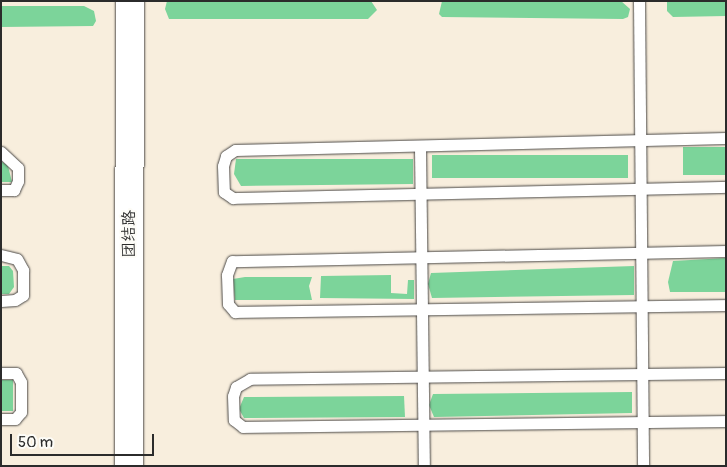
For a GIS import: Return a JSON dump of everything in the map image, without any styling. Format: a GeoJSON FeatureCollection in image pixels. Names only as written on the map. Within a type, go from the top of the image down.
{"type":"FeatureCollection","features":[{"type":"Feature","properties":{"kind":"street","name":"团结路"},"geometry":{"type":"LineString","coordinates":[[129,466],[130,1]]}},
{"type":"Feature","properties":{"kind":"lane"},"geometry":{"type":"LineString","coordinates":[[639,1],[643,466]]}},
{"type":"Feature","properties":{"kind":"lane"},"geometry":{"type":"LineString","coordinates":[[726,138],[640,139],[420,148],[235,150],[226,156],[223,166],[224,192],[233,198],[726,187]]}},
{"type":"Feature","properties":{"kind":"lane"},"geometry":{"type":"LineString","coordinates":[[420,148],[424,466]]}},
{"type":"Feature","properties":{"kind":"lane"},"geometry":{"type":"LineString","coordinates":[[1,152],[18,168],[18,181],[14,190],[1,190]]}},
{"type":"Feature","properties":{"kind":"lane"},"geometry":{"type":"LineString","coordinates":[[726,251],[232,261],[227,275],[228,304],[235,312],[726,306]]}},
{"type":"Feature","properties":{"kind":"lane"},"geometry":{"type":"LineString","coordinates":[[1,255],[16,259],[23,270],[23,295],[15,300],[1,301]]}},
{"type":"Feature","properties":{"kind":"lane"},"geometry":{"type":"LineString","coordinates":[[1,373],[16,373],[21,382],[21,412],[15,419],[1,419]]}},
{"type":"Feature","properties":{"kind":"lane"},"geometry":{"type":"LineString","coordinates":[[726,373],[250,379],[236,387],[233,396],[234,420],[243,428],[726,421]]}},
{"type":"Feature","properties":{"kind":"green space"},"geometry":{"type":"Polygon","coordinates":[[[167,1],[371,1],[377,10],[368,19],[169,19],[165,9],[167,1]]]}},
{"type":"Feature","properties":{"kind":"green space"},"geometry":{"type":"Polygon","coordinates":[[[442,1],[621,1],[630,9],[628,17],[623,19],[442,17],[439,14],[442,1]]]}},
{"type":"Feature","properties":{"kind":"green space"},"geometry":{"type":"Polygon","coordinates":[[[667,1],[726,1],[726,16],[673,17],[667,11],[667,1]]]}},
{"type":"Feature","properties":{"kind":"green space"},"geometry":{"type":"Polygon","coordinates":[[[1,6],[84,6],[94,11],[96,21],[93,26],[1,27],[1,6]]]}},
{"type":"Feature","properties":{"kind":"green space"},"geometry":{"type":"Polygon","coordinates":[[[683,147],[726,147],[726,175],[683,175],[683,147]]]}},
{"type":"Feature","properties":{"kind":"green space"},"geometry":{"type":"Polygon","coordinates":[[[432,155],[628,155],[628,178],[432,178],[432,155]]]}},
{"type":"Feature","properties":{"kind":"green space"},"geometry":{"type":"Polygon","coordinates":[[[236,159],[413,159],[413,184],[241,186],[234,174],[236,159]]]}},
{"type":"Feature","properties":{"kind":"green space"},"geometry":{"type":"Polygon","coordinates":[[[1,161],[8,166],[12,182],[1,182],[1,161]]]}},
{"type":"Feature","properties":{"kind":"green space"},"geometry":{"type":"Polygon","coordinates":[[[726,258],[726,292],[670,292],[668,282],[673,261],[726,258]]]}},
{"type":"Feature","properties":{"kind":"green space"},"geometry":{"type":"Polygon","coordinates":[[[1,266],[9,266],[13,271],[14,287],[9,294],[1,294],[1,266]]]}},
{"type":"Feature","properties":{"kind":"green space"},"geometry":{"type":"Polygon","coordinates":[[[634,266],[634,295],[432,298],[428,284],[431,273],[634,266]]]}},
{"type":"Feature","properties":{"kind":"green space"},"geometry":{"type":"Polygon","coordinates":[[[391,275],[391,293],[407,294],[408,280],[414,280],[414,299],[320,298],[321,276],[391,275]]]}},
{"type":"Feature","properties":{"kind":"green space"},"geometry":{"type":"Polygon","coordinates":[[[245,277],[312,277],[309,286],[312,300],[235,300],[233,279],[245,277]]]}},
{"type":"Feature","properties":{"kind":"green space"},"geometry":{"type":"Polygon","coordinates":[[[1,380],[13,380],[13,411],[1,411],[1,380]]]}},
{"type":"Feature","properties":{"kind":"green space"},"geometry":{"type":"Polygon","coordinates":[[[632,392],[632,413],[434,417],[429,405],[433,394],[632,392]]]}},
{"type":"Feature","properties":{"kind":"green space"},"geometry":{"type":"Polygon","coordinates":[[[404,396],[405,417],[244,418],[239,409],[244,397],[404,396]]]}}]}
